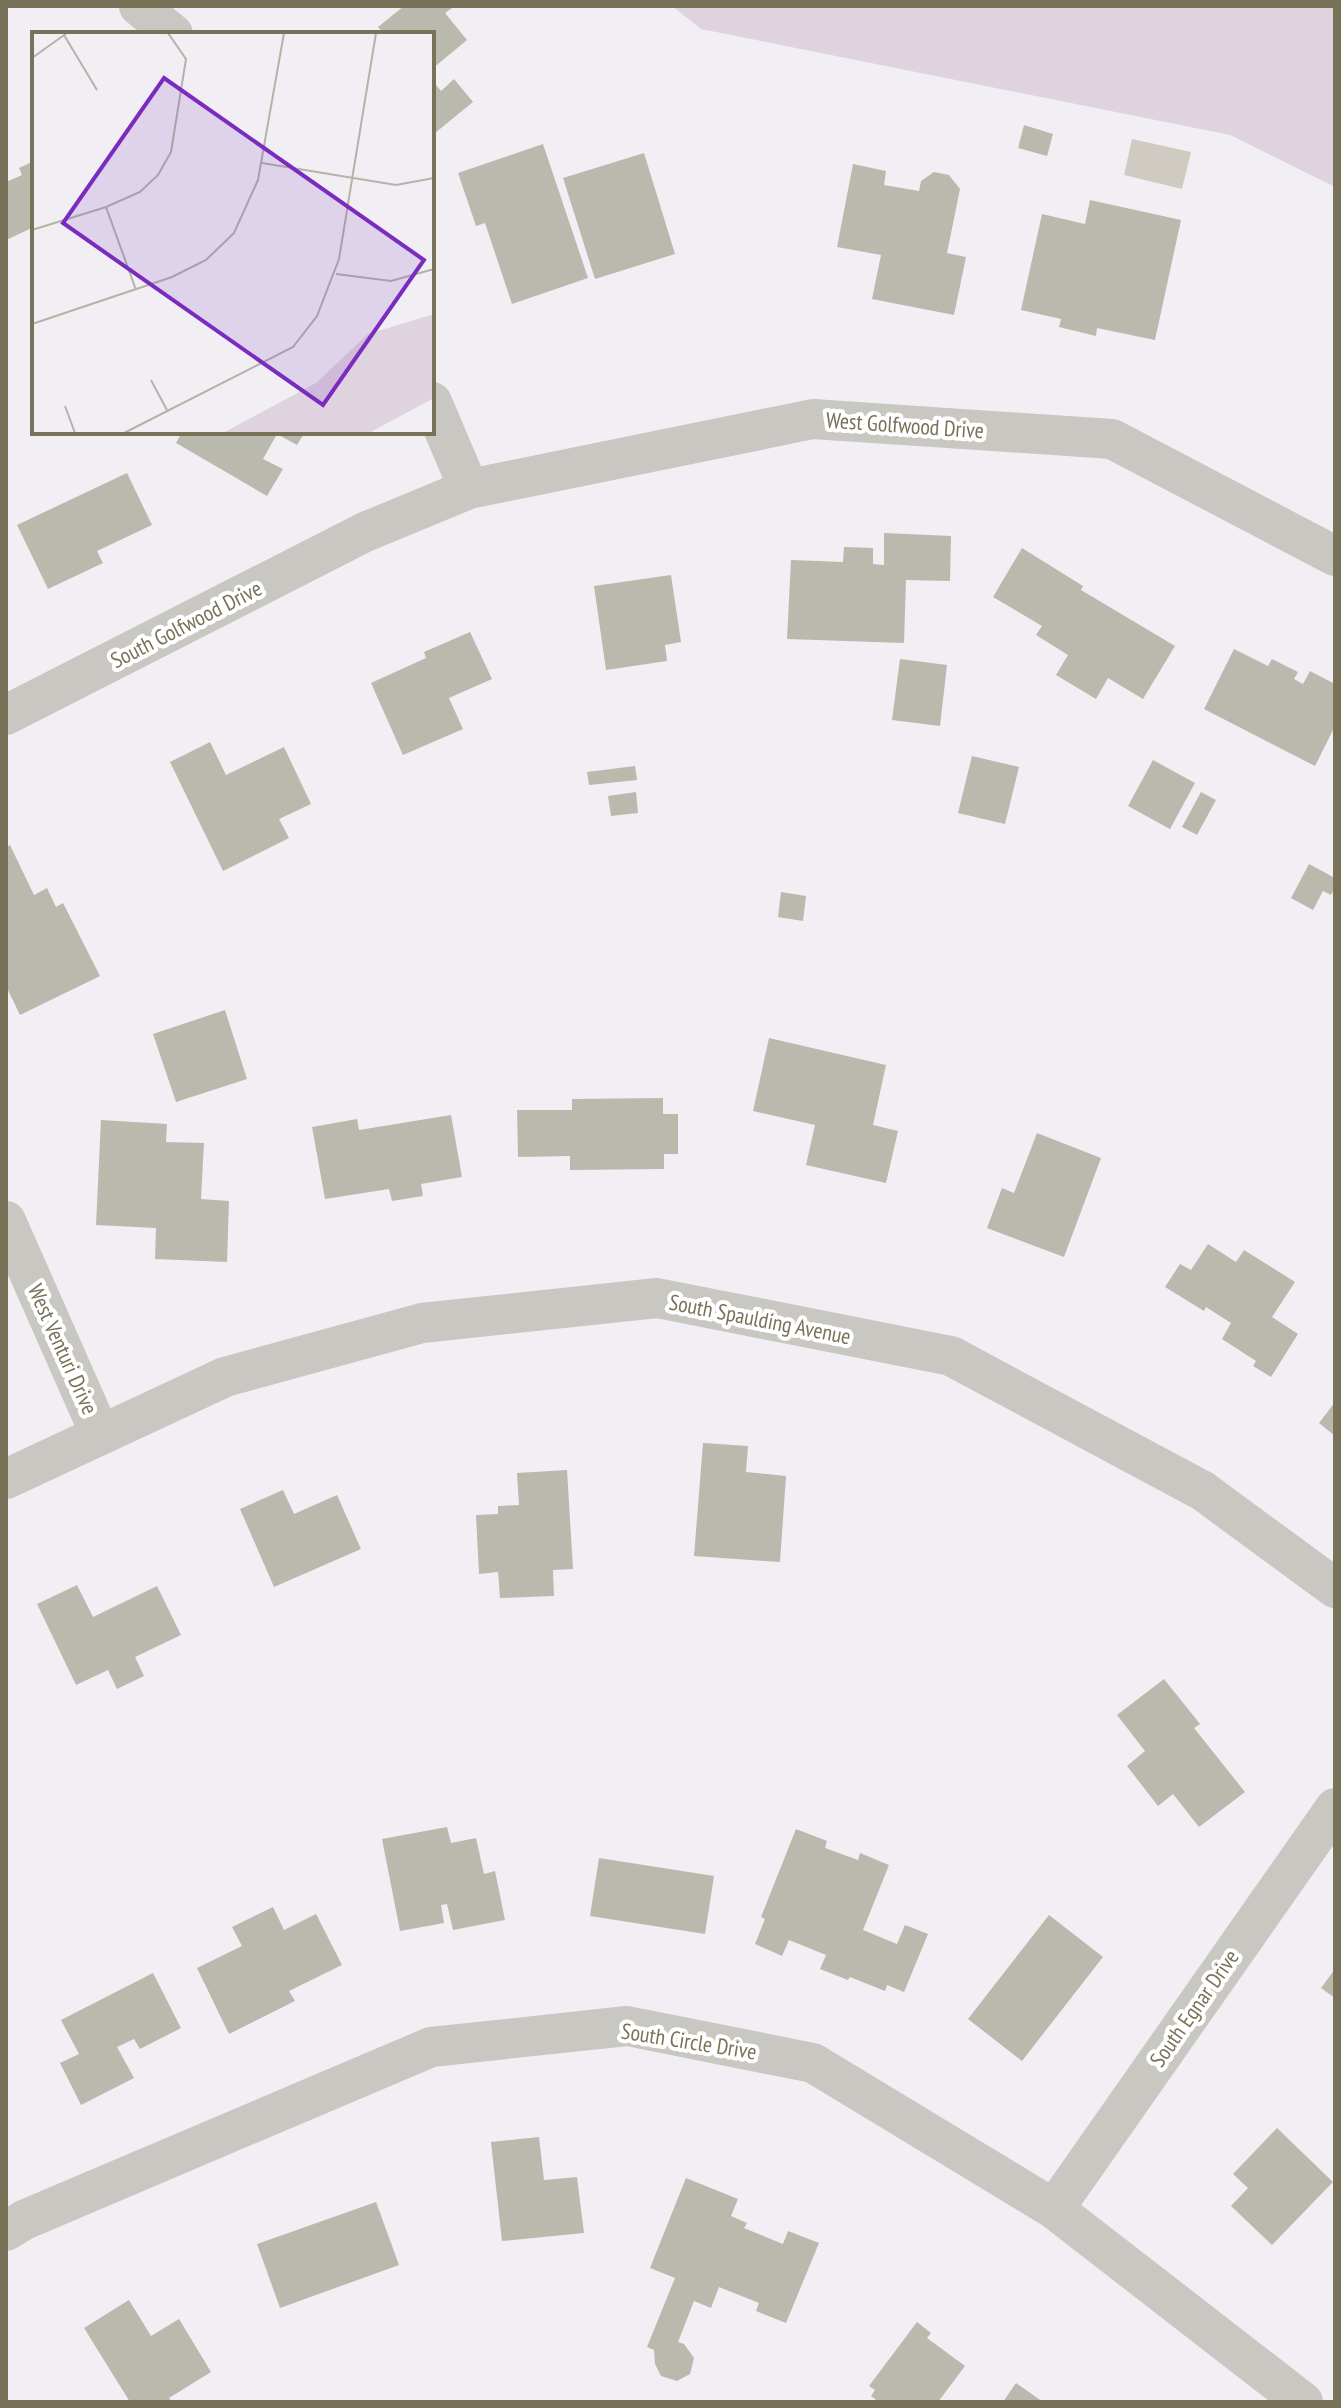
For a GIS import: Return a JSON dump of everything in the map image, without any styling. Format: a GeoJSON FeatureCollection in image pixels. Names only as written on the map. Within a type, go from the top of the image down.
{"type":"FeatureCollection","features":[{"type":"Feature","properties":{"kind":"street"},"geometry":{"type":"LineString","coordinates":[[139,6],[171,32]]}},
{"type":"Feature","properties":{"kind":"street"},"geometry":{"type":"LineString","coordinates":[[434,407],[469,489]]}},
{"type":"Feature","properties":{"kind":"street","name":"West Golfwood Drive"},"geometry":{"type":"LineString","coordinates":[[365,532],[469,489],[813,419],[1112,439],[1335,556]]}},
{"type":"Feature","properties":{"kind":"street","name":"South Golfwood Drive"},"geometry":{"type":"LineString","coordinates":[[6,715],[365,532]]}},
{"type":"Feature","properties":{"kind":"street","name":"West Venturi Drive"},"geometry":{"type":"LineString","coordinates":[[6,1221],[100,1434]]}},
{"type":"Feature","properties":{"kind":"street","name":"South Spaulding Avenue"},"geometry":{"type":"LineString","coordinates":[[6,1479],[225,1377],[422,1323],[657,1298],[951,1356],[1203,1491],[1335,1588]]}},
{"type":"Feature","properties":{"kind":"street","name":"South Egnar Drive"},"geometry":{"type":"LineString","coordinates":[[1054,2209],[1335,1808]]}},
{"type":"Feature","properties":{"kind":"street","name":"South Circle Drive"},"geometry":{"type":"LineString","coordinates":[[6,2231],[24,2220],[431,2047],[627,2026],[813,2063],[1054,2209],[1303,2402]]}},
{"type":"Feature","properties":{"kind":"shaded area"},"geometry":{"type":"Polygon","coordinates":[[[672,6],[1335,6],[1335,187],[1230,135],[701,29],[672,6]]]}},
{"type":"Feature","properties":{"kind":"shaded area"},"geometry":{"type":"Polygon","coordinates":[[[1132,139],[1191,152],[1182,189],[1124,175],[1132,139]]]}},
{"type":"Feature","properties":{"kind":"building"},"geometry":{"type":"Polygon","coordinates":[[[404,6],[455,6],[445,13],[467,40],[434,67],[434,32],[382,32],[378,27],[404,6]]]}},
{"type":"Feature","properties":{"kind":"building"},"geometry":{"type":"Polygon","coordinates":[[[454,79],[473,102],[435,133],[434,82],[441,91],[454,79]]]}},
{"type":"Feature","properties":{"kind":"building"},"geometry":{"type":"Polygon","coordinates":[[[1024,125],[1053,134],[1047,156],[1018,148],[1024,125]]]}},
{"type":"Feature","properties":{"kind":"building"},"geometry":{"type":"Polygon","coordinates":[[[543,144],[588,278],[512,304],[485,223],[476,226],[458,173],[543,144]]]}},
{"type":"Feature","properties":{"kind":"building"},"geometry":{"type":"Polygon","coordinates":[[[644,153],[675,254],[595,279],[563,178],[644,153]]]}},
{"type":"Feature","properties":{"kind":"building"},"geometry":{"type":"Polygon","coordinates":[[[32,162],[32,228],[6,240],[6,182],[22,175],[19,168],[32,162]]]}},
{"type":"Feature","properties":{"kind":"building"},"geometry":{"type":"Polygon","coordinates":[[[853,164],[886,171],[884,185],[919,191],[921,181],[934,172],[949,175],[960,189],[947,253],[966,257],[954,315],[872,299],[881,255],[837,247],[853,164]]]}},
{"type":"Feature","properties":{"kind":"building"},"geometry":{"type":"Polygon","coordinates":[[[1090,200],[1181,220],[1155,340],[1097,328],[1096,336],[1059,327],[1061,319],[1021,310],[1042,214],[1085,224],[1090,200]]]}},
{"type":"Feature","properties":{"kind":"building"},"geometry":{"type":"Polygon","coordinates":[[[181,434],[277,434],[263,459],[283,469],[267,496],[176,443],[181,434]]]}},
{"type":"Feature","properties":{"kind":"building"},"geometry":{"type":"Polygon","coordinates":[[[277,434],[304,434],[297,445],[277,434]]]}},
{"type":"Feature","properties":{"kind":"building"},"geometry":{"type":"Polygon","coordinates":[[[127,473],[152,525],[97,551],[103,563],[48,589],[17,525],[127,473]]]}},
{"type":"Feature","properties":{"kind":"building"},"geometry":{"type":"Polygon","coordinates":[[[884,533],[951,536],[950,581],[906,580],[904,643],[787,639],[791,560],[843,562],[844,547],[873,548],[873,564],[884,565],[884,533]]]}},
{"type":"Feature","properties":{"kind":"building"},"geometry":{"type":"Polygon","coordinates":[[[1022,548],[1083,586],[1081,590],[1175,646],[1143,699],[1108,678],[1096,699],[1056,675],[1068,655],[1036,635],[1042,626],[993,597],[1022,548]]]}},
{"type":"Feature","properties":{"kind":"building"},"geometry":{"type":"Polygon","coordinates":[[[671,575],[681,642],[665,645],[667,661],[606,670],[594,586],[671,575]]]}},
{"type":"Feature","properties":{"kind":"building"},"geometry":{"type":"Polygon","coordinates":[[[470,632],[492,679],[449,698],[463,729],[403,755],[371,683],[426,658],[424,652],[470,632]]]}},
{"type":"Feature","properties":{"kind":"building"},"geometry":{"type":"Polygon","coordinates":[[[1234,649],[1268,666],[1272,659],[1298,672],[1294,679],[1303,684],[1310,671],[1335,684],[1335,726],[1315,766],[1204,709],[1234,649]]]}},
{"type":"Feature","properties":{"kind":"building"},"geometry":{"type":"Polygon","coordinates":[[[900,659],[947,665],[940,726],[892,720],[900,659]]]}},
{"type":"Feature","properties":{"kind":"building"},"geometry":{"type":"Polygon","coordinates":[[[210,742],[226,775],[284,747],[311,804],[279,819],[289,838],[223,871],[170,762],[210,742]]]}},
{"type":"Feature","properties":{"kind":"building"},"geometry":{"type":"Polygon","coordinates":[[[972,756],[1019,767],[1005,824],[958,813],[972,756]]]}},
{"type":"Feature","properties":{"kind":"building"},"geometry":{"type":"Polygon","coordinates":[[[1153,760],[1195,783],[1170,829],[1128,806],[1153,760]]]}},
{"type":"Feature","properties":{"kind":"building"},"geometry":{"type":"Polygon","coordinates":[[[635,766],[637,780],[589,785],[587,772],[635,766]]]}},
{"type":"Feature","properties":{"kind":"building"},"geometry":{"type":"Polygon","coordinates":[[[636,792],[638,813],[611,816],[608,796],[636,792]]]}},
{"type":"Feature","properties":{"kind":"building"},"geometry":{"type":"Polygon","coordinates":[[[1201,792],[1216,800],[1197,835],[1182,827],[1201,792]]]}},
{"type":"Feature","properties":{"kind":"building"},"geometry":{"type":"Polygon","coordinates":[[[10,845],[34,895],[47,888],[56,907],[63,903],[100,976],[20,1015],[6,986],[6,847],[10,845]]]}},
{"type":"Feature","properties":{"kind":"building"},"geometry":{"type":"Polygon","coordinates":[[[1309,864],[1335,878],[1331,895],[1323,891],[1313,910],[1291,898],[1309,864]]]}},
{"type":"Feature","properties":{"kind":"building"},"geometry":{"type":"Polygon","coordinates":[[[781,892],[806,896],[803,921],[778,917],[781,892]]]}},
{"type":"Feature","properties":{"kind":"building"},"geometry":{"type":"Polygon","coordinates":[[[225,1010],[247,1079],[176,1102],[153,1034],[225,1010]]]}},
{"type":"Feature","properties":{"kind":"building"},"geometry":{"type":"Polygon","coordinates":[[[769,1038],[886,1065],[873,1125],[898,1131],[886,1183],[806,1165],[815,1125],[753,1111],[769,1038]]]}},
{"type":"Feature","properties":{"kind":"building"},"geometry":{"type":"Polygon","coordinates":[[[663,1098],[663,1114],[678,1114],[678,1154],[664,1154],[664,1169],[570,1170],[570,1156],[518,1157],[517,1110],[572,1110],[572,1099],[663,1098]]]}},
{"type":"Feature","properties":{"kind":"building"},"geometry":{"type":"Polygon","coordinates":[[[451,1115],[462,1177],[421,1184],[423,1196],[392,1201],[389,1189],[325,1199],[312,1127],[357,1119],[359,1130],[451,1115]]]}},
{"type":"Feature","properties":{"kind":"building"},"geometry":{"type":"Polygon","coordinates":[[[101,1120],[167,1124],[166,1142],[204,1143],[201,1199],[229,1201],[227,1262],[155,1259],[156,1228],[96,1225],[101,1120]]]}},
{"type":"Feature","properties":{"kind":"building"},"geometry":{"type":"Polygon","coordinates":[[[1037,1133],[1101,1158],[1064,1257],[987,1228],[1002,1188],[1014,1193],[1037,1133]]]}},
{"type":"Feature","properties":{"kind":"building"},"geometry":{"type":"Polygon","coordinates":[[[1208,1244],[1236,1262],[1244,1250],[1295,1282],[1272,1317],[1298,1334],[1271,1377],[1253,1366],[1256,1361],[1222,1339],[1231,1323],[1165,1287],[1180,1264],[1191,1270],[1208,1244]]]}},
{"type":"Feature","properties":{"kind":"building"},"geometry":{"type":"Polygon","coordinates":[[[1335,1402],[1335,1436],[1319,1423],[1335,1402]]]}},
{"type":"Feature","properties":{"kind":"building"},"geometry":{"type":"Polygon","coordinates":[[[703,1443],[748,1446],[746,1472],[786,1476],[780,1562],[694,1556],[703,1443]]]}},
{"type":"Feature","properties":{"kind":"building"},"geometry":{"type":"Polygon","coordinates":[[[567,1470],[573,1569],[553,1570],[554,1596],[500,1598],[498,1572],[479,1574],[476,1515],[498,1514],[498,1506],[519,1505],[517,1473],[567,1470]]]}},
{"type":"Feature","properties":{"kind":"building"},"geometry":{"type":"Polygon","coordinates":[[[283,1490],[294,1514],[337,1495],[361,1549],[274,1587],[240,1509],[283,1490]]]}},
{"type":"Feature","properties":{"kind":"building"},"geometry":{"type":"Polygon","coordinates":[[[77,1585],[93,1617],[157,1586],[181,1635],[135,1657],[144,1676],[117,1689],[108,1670],[76,1685],[37,1604],[77,1585]]]}},
{"type":"Feature","properties":{"kind":"building"},"geometry":{"type":"Polygon","coordinates":[[[1164,1679],[1200,1724],[1194,1728],[1245,1792],[1199,1827],[1173,1794],[1158,1806],[1127,1766],[1145,1751],[1117,1715],[1164,1679]]]}},
{"type":"Feature","properties":{"kind":"building"},"geometry":{"type":"Polygon","coordinates":[[[447,1827],[451,1843],[476,1838],[484,1874],[495,1871],[505,1920],[453,1930],[447,1904],[441,1905],[444,1923],[400,1931],[382,1839],[447,1827]]]}},
{"type":"Feature","properties":{"kind":"building"},"geometry":{"type":"Polygon","coordinates":[[[796,1829],[827,1841],[825,1848],[858,1860],[860,1853],[889,1865],[863,1930],[897,1944],[905,1925],[928,1934],[904,1992],[887,1985],[885,1991],[820,1969],[826,1955],[789,1940],[782,1956],[755,1944],[765,1919],[761,1917],[796,1829]]]}},
{"type":"Feature","properties":{"kind":"building"},"geometry":{"type":"Polygon","coordinates":[[[599,1858],[714,1876],[705,1934],[590,1916],[599,1858]]]}},
{"type":"Feature","properties":{"kind":"building"},"geometry":{"type":"Polygon","coordinates":[[[273,1907],[284,1930],[316,1914],[342,1965],[289,1991],[295,2001],[229,2034],[197,1968],[242,1946],[232,1927],[273,1907]]]}},
{"type":"Feature","properties":{"kind":"building"},"geometry":{"type":"Polygon","coordinates":[[[1049,1915],[1103,1957],[1022,2061],[968,2019],[1049,1915]]]}},
{"type":"Feature","properties":{"kind":"building"},"geometry":{"type":"Polygon","coordinates":[[[1335,1969],[1335,1998],[1321,1988],[1335,1969]]]}},
{"type":"Feature","properties":{"kind":"building"},"geometry":{"type":"Polygon","coordinates":[[[153,1973],[181,2028],[140,2049],[134,2039],[117,2047],[134,2078],[81,2105],[60,2063],[79,2054],[61,2020],[153,1973]]]}},
{"type":"Feature","properties":{"kind":"building"},"geometry":{"type":"Polygon","coordinates":[[[1277,2128],[1333,2182],[1272,2245],[1231,2206],[1248,2188],[1233,2174],[1277,2128]]]}},
{"type":"Feature","properties":{"kind":"building"},"geometry":{"type":"Polygon","coordinates":[[[539,2137],[544,2180],[577,2177],[584,2233],[502,2241],[491,2142],[539,2137]]]}},
{"type":"Feature","properties":{"kind":"building"},"geometry":{"type":"Polygon","coordinates":[[[686,2178],[738,2199],[731,2216],[747,2223],[744,2228],[783,2244],[788,2231],[819,2243],[786,2323],[756,2311],[759,2303],[719,2287],[711,2308],[694,2301],[678,2342],[684,2344],[694,2358],[690,2374],[677,2381],[661,2376],[655,2364],[654,2350],[647,2347],[675,2278],[650,2268],[686,2178]]]}},
{"type":"Feature","properties":{"kind":"building"},"geometry":{"type":"Polygon","coordinates":[[[376,2202],[399,2265],[280,2308],[257,2244],[376,2202]]]}},
{"type":"Feature","properties":{"kind":"building"},"geometry":{"type":"Polygon","coordinates":[[[129,2300],[151,2336],[179,2319],[211,2372],[169,2398],[172,2402],[130,2402],[84,2328],[129,2300]]]}},
{"type":"Feature","properties":{"kind":"building"},"geometry":{"type":"Polygon","coordinates":[[[917,2322],[931,2333],[927,2338],[965,2366],[938,2402],[879,2402],[871,2396],[875,2390],[869,2386],[917,2322]]]}},
{"type":"Feature","properties":{"kind":"building"},"geometry":{"type":"Polygon","coordinates":[[[1016,2383],[1043,2402],[1003,2402],[1016,2383]]]}}]}
